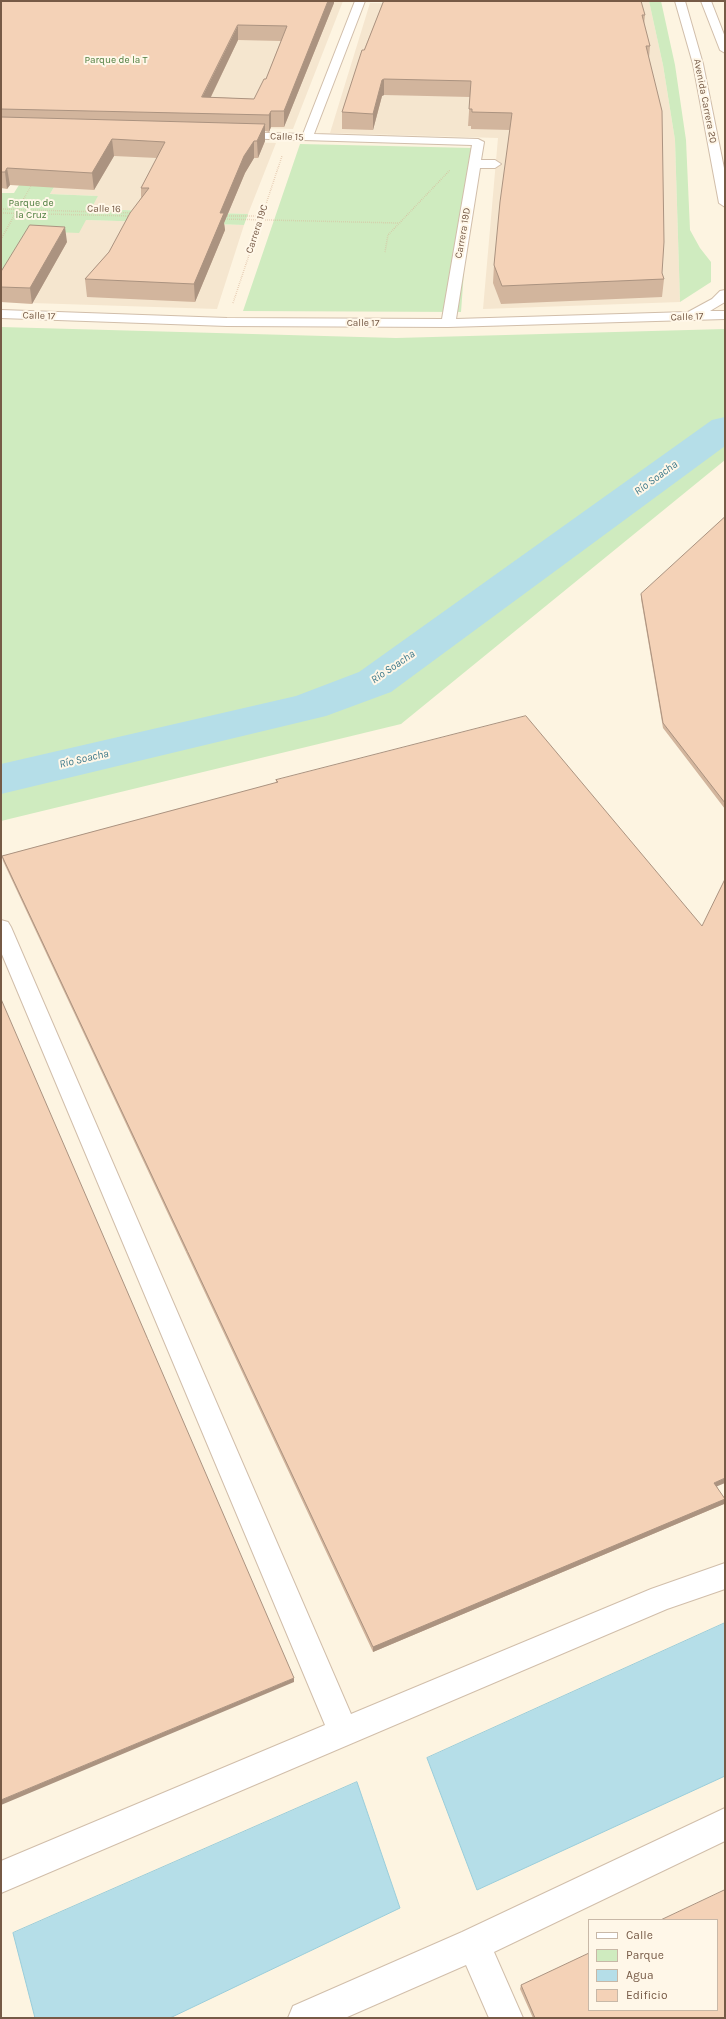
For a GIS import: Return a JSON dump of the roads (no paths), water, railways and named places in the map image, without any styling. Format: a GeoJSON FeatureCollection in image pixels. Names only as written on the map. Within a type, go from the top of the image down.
{"type":"FeatureCollection","features":[{"type":"Feature","properties":{"kind":"street"},"geometry":{"type":"LineString","coordinates":[[307,137],[360,1]]}},
{"type":"Feature","properties":{"kind":"street","name":"Avenida Carrera 20"},"geometry":{"type":"LineString","coordinates":[[680,1],[698,64],[725,203]]}},
{"type":"Feature","properties":{"kind":"street"},"geometry":{"type":"LineString","coordinates":[[706,1],[725,50]]}},
{"type":"Feature","properties":{"kind":"street"},"geometry":{"type":"LineString","coordinates":[[341,50],[355,50]]}},
{"type":"Feature","properties":{"kind":"street"},"geometry":{"type":"LineString","coordinates":[[698,64],[712,64]]}},
{"type":"Feature","properties":{"kind":"street","name":"Calle 15"},"geometry":{"type":"LineString","coordinates":[[225,135],[380,137],[478,142]]}},
{"type":"Feature","properties":{"kind":"street","name":"Carrera 19D"},"geometry":{"type":"LineString","coordinates":[[448,323],[478,142]]}},
{"type":"Feature","properties":{"kind":"street"},"geometry":{"type":"LineString","coordinates":[[474,164],[495,164]]}},
{"type":"Feature","properties":{"kind":"street"},"geometry":{"type":"LineString","coordinates":[[691,317],[717,302],[725,294]]}},
{"type":"Feature","properties":{"kind":"street","name":"Calle 17"},"geometry":{"type":"LineString","coordinates":[[1,314],[57,310],[226,322],[448,323],[725,315]]}},
{"type":"Feature","properties":{"kind":"street"},"geometry":{"type":"LineString","coordinates":[[1,927],[343,1732]]}},
{"type":"Feature","properties":{"kind":"street"},"geometry":{"type":"LineString","coordinates":[[1,1877],[661,1598],[725,1576]]}},
{"type":"Feature","properties":{"kind":"street"},"geometry":{"type":"LineString","coordinates":[[305,2018],[474,1944],[725,1824]]}},
{"type":"Feature","properties":{"kind":"street"},"geometry":{"type":"LineString","coordinates":[[474,1944],[506,2018]]}},
{"type":"Feature","properties":{"kind":"water"},"geometry":{"type":"Polygon","coordinates":[[[725,1623],[725,1776],[477,1890],[427,1758],[725,1623]]]}},
{"type":"Feature","properties":{"kind":"water"},"geometry":{"type":"Polygon","coordinates":[[[357,1782],[400,1908],[170,2018],[35,2018],[13,1933],[357,1782]]]}},
{"type":"Feature","properties":{"kind":"waterway","name":"Río Soacha"},"geometry":{"type":"LineString","coordinates":[[1,779],[310,706],[375,682],[725,428]]}},
{"type":"Feature","properties":{"kind":"park label","name":"Parque de la T"},"geometry":{"type":"Point","coordinates":[116,60]}},
{"type":"Feature","properties":{"kind":"park label","name":"Parque de la Cruz"},"geometry":{"type":"Point","coordinates":[31,208]}}]}
